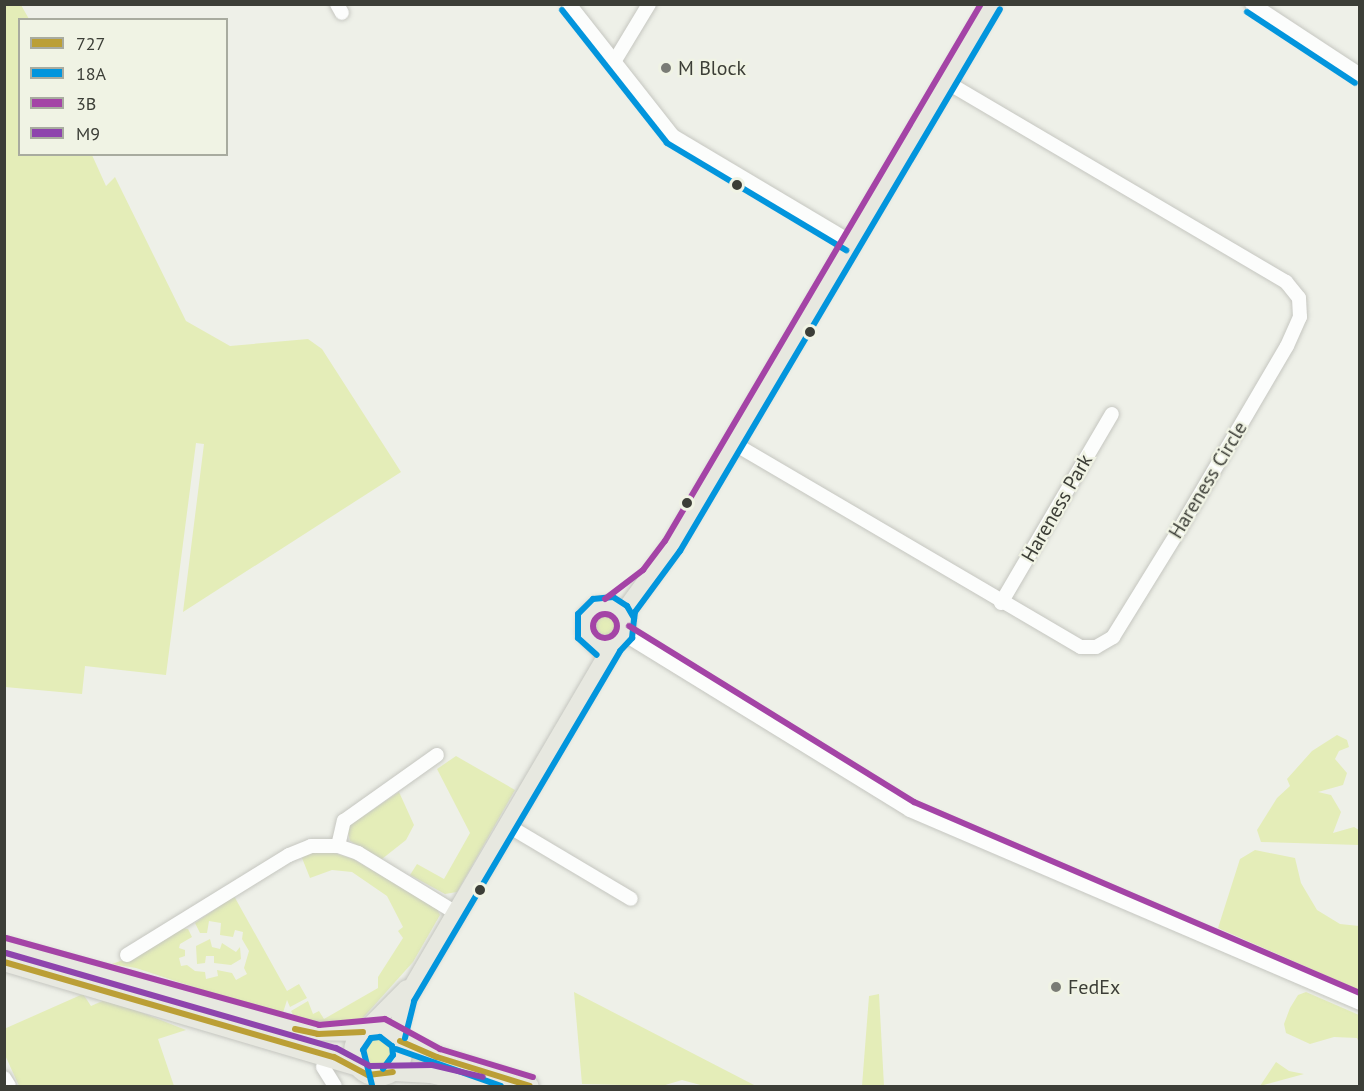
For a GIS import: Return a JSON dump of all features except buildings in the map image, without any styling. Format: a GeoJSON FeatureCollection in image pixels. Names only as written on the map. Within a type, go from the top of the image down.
{"type":"FeatureCollection","features":[{"type":"Feature","properties":{"kind":"main road"},"geometry":{"type":"LineString","coordinates":[[390,1077],[402,1058],[398,1038],[402,1007],[414,983],[621,633],[627,608],[672,546],[992,4]]}},
{"type":"Feature","properties":{"kind":"main road"},"geometry":{"type":"LineString","coordinates":[[583,697],[594,643],[585,630],[587,616],[597,607],[610,606],[649,576]]}},
{"type":"Feature","properties":{"kind":"main road"},"geometry":{"type":"LineString","coordinates":[[610,606],[621,633]]}},
{"type":"Feature","properties":{"kind":"main road"},"geometry":{"type":"LineString","coordinates":[[594,643],[621,633]]}},
{"type":"Feature","properties":{"kind":"main road"},"geometry":{"type":"LineString","coordinates":[[4,947],[305,1032],[365,1031],[382,1028],[437,1058],[530,1086]]}},
{"type":"Feature","properties":{"kind":"main road"},"geometry":{"type":"LineString","coordinates":[[4,962],[361,1075],[390,1077],[432,1074],[482,1086]]}},
{"type":"Feature","properties":{"kind":"main road"},"geometry":{"type":"LineString","coordinates":[[361,1075],[354,1048],[365,1031],[414,983]]}},
{"type":"Feature","properties":{"kind":"street"},"geometry":{"type":"LineString","coordinates":[[568,4],[673,136],[851,242]]}},
{"type":"Feature","properties":{"kind":"street"},"geometry":{"type":"LineString","coordinates":[[614,62],[649,4]]}},
{"type":"Feature","properties":{"kind":"street"},"geometry":{"type":"LineString","coordinates":[[1252,4],[1359,75]]}},
{"type":"Feature","properties":{"kind":"street","name":"Hareness Circle"},"geometry":{"type":"LineString","coordinates":[[733,443],[1001,603],[1081,647],[1096,647],[1113,637],[1287,346],[1301,307],[1299,298],[1286,282],[947,81]]}},
{"type":"Feature","properties":{"kind":"street","name":"Hareness Park"},"geometry":{"type":"LineString","coordinates":[[1001,603],[1112,414]]}},
{"type":"Feature","properties":{"kind":"street"},"geometry":{"type":"LineString","coordinates":[[621,633],[910,810],[1359,1003]]}},
{"type":"Feature","properties":{"kind":"street"},"geometry":{"type":"LineString","coordinates":[[338,846],[344,821],[437,755]]}},
{"type":"Feature","properties":{"kind":"street"},"geometry":{"type":"LineString","coordinates":[[507,825],[631,899]]}},
{"type":"Feature","properties":{"kind":"street"},"geometry":{"type":"LineString","coordinates":[[127,955],[297,851],[311,846],[338,846],[358,853],[456,913]]}},
{"type":"Feature","properties":{"kind":"street"},"geometry":{"type":"LineString","coordinates":[[323,1066],[338,1083]]}},
{"type":"Feature","properties":{"kind":"street"},"geometry":{"type":"LineString","coordinates":[[4,1078],[9,1086]]}},
{"type":"Feature","properties":{"kind":"green space"},"geometry":{"type":"Polygon","coordinates":[[[4,5],[21,5],[28,18],[18,18],[18,156],[92,156],[106,186],[115,177],[186,321],[230,346],[308,339],[322,349],[401,472],[183,612],[204,444],[196,443],[166,675],[85,666],[82,694],[5,687],[4,5]]]}},
{"type":"Feature","properties":{"kind":"green space"},"geometry":{"type":"Polygon","coordinates":[[[602,615],[610,615],[616,621],[616,629],[610,635],[602,635],[596,629],[596,621],[602,615]]]}},
{"type":"Feature","properties":{"kind":"green space"},"geometry":{"type":"Polygon","coordinates":[[[1337,735],[1347,740],[1349,747],[1339,751],[1335,759],[1347,773],[1343,785],[1318,792],[1331,795],[1341,812],[1333,833],[1354,827],[1359,830],[1359,845],[1261,842],[1257,830],[1277,798],[1290,786],[1287,779],[1312,751],[1337,735]]]}},
{"type":"Feature","properties":{"kind":"green space"},"geometry":{"type":"Polygon","coordinates":[[[456,756],[515,790],[457,892],[445,894],[410,875],[417,864],[444,879],[470,833],[437,769],[456,756]]]}},
{"type":"Feature","properties":{"kind":"green space"},"geometry":{"type":"Polygon","coordinates":[[[399,792],[414,825],[406,840],[382,859],[350,841],[347,827],[399,792]]]}},
{"type":"Feature","properties":{"kind":"green space"},"geometry":{"type":"Polygon","coordinates":[[[1255,850],[1295,858],[1301,883],[1317,910],[1340,924],[1359,926],[1359,990],[1218,928],[1240,859],[1255,850]]]}},
{"type":"Feature","properties":{"kind":"green space"},"geometry":{"type":"Polygon","coordinates":[[[328,851],[353,859],[436,907],[440,915],[413,962],[361,1020],[318,1024],[296,1020],[291,1011],[308,1001],[313,1014],[319,1011],[324,1019],[378,988],[378,977],[403,938],[398,931],[403,927],[387,896],[352,872],[332,870],[310,878],[302,858],[306,853],[328,851]]]}},
{"type":"Feature","properties":{"kind":"green space"},"geometry":{"type":"Polygon","coordinates":[[[234,896],[287,991],[299,984],[307,998],[290,1007],[287,1000],[282,1016],[136,968],[112,964],[137,955],[181,928],[188,929],[192,937],[180,944],[179,948],[185,950],[185,956],[179,958],[181,966],[187,965],[195,971],[205,972],[206,979],[218,976],[217,970],[232,973],[236,980],[247,974],[244,968],[249,951],[242,939],[243,932],[235,930],[233,937],[220,935],[221,923],[209,921],[207,933],[200,933],[195,923],[234,896]]]}},
{"type":"Feature","properties":{"kind":"green space"},"geometry":{"type":"Polygon","coordinates":[[[210,939],[212,947],[220,949],[222,943],[236,952],[240,947],[241,959],[231,965],[214,963],[214,956],[206,956],[205,963],[197,964],[196,946],[210,939]]]}},
{"type":"Feature","properties":{"kind":"green space"},"geometry":{"type":"Polygon","coordinates":[[[574,992],[756,1086],[704,1086],[682,1080],[662,1086],[582,1084],[574,992]]]}},
{"type":"Feature","properties":{"kind":"green space"},"geometry":{"type":"Polygon","coordinates":[[[1306,992],[1359,1015],[1359,1043],[1357,1038],[1334,1037],[1310,1044],[1286,1033],[1284,1024],[1290,1008],[1298,995],[1306,992]]]}},
{"type":"Feature","properties":{"kind":"green space"},"geometry":{"type":"Polygon","coordinates":[[[83,994],[91,1006],[107,999],[186,1030],[158,1039],[174,1086],[19,1086],[5,1055],[4,1029],[83,994]]]}},
{"type":"Feature","properties":{"kind":"green space"},"geometry":{"type":"Polygon","coordinates":[[[879,994],[884,1086],[862,1086],[869,996],[879,994]]]}},
{"type":"Feature","properties":{"kind":"green space"},"geometry":{"type":"Polygon","coordinates":[[[378,1036],[390,1040],[394,1052],[390,1064],[378,1068],[366,1064],[362,1052],[366,1040],[378,1036]]]}},
{"type":"Feature","properties":{"kind":"green space"},"geometry":{"type":"Polygon","coordinates":[[[1276,1062],[1289,1071],[1304,1074],[1260,1086],[1276,1062]]]}},
{"type":"Feature","properties":{"kind":"transit line","name":"3B"},"geometry":{"type":"LineString","coordinates":[[605,599],[643,570],[665,541],[981,4]]}},
{"type":"Feature","properties":{"kind":"transit line","name":"18A"},"geometry":{"type":"LineString","coordinates":[[634,620],[635,612],[680,551],[1000,9]]}},
{"type":"Feature","properties":{"kind":"transit line","name":"18A"},"geometry":{"type":"LineString","coordinates":[[562,10],[667,143],[846,250]]}},
{"type":"Feature","properties":{"kind":"transit line","name":"18A"},"geometry":{"type":"LineString","coordinates":[[1247,12],[1355,83]]}},
{"type":"Feature","properties":{"kind":"transit line","name":"18A"},"geometry":{"type":"LineString","coordinates":[[405,1038],[414,1001],[620,651],[632,638],[634,618],[627,606],[613,597],[593,599],[578,614],[578,638],[597,655]]}},
{"type":"Feature","properties":{"kind":"transit line","name":"3B"},"geometry":{"type":"LineString","coordinates":[[605,614],[610,615],[616,621],[617,626],[616,631],[610,637],[605,638],[600,637],[594,631],[593,626],[594,621],[600,615],[605,614]]}},
{"type":"Feature","properties":{"kind":"transit line","name":"3B"},"geometry":{"type":"LineString","coordinates":[[629,626],[914,802],[1360,993]]}},
{"type":"Feature","properties":{"kind":"transit line","name":"3B"},"geometry":{"type":"LineString","coordinates":[[6,938],[319,1025],[385,1019],[440,1049],[533,1077]]}},
{"type":"Feature","properties":{"kind":"transit line","name":"M9"},"geometry":{"type":"LineString","coordinates":[[6,953],[336,1048],[370,1066],[432,1065],[483,1077]]}},
{"type":"Feature","properties":{"kind":"transit line","name":"727"},"geometry":{"type":"LineString","coordinates":[[4,962],[334,1057],[368,1075],[393,1072]]}},
{"type":"Feature","properties":{"kind":"transit line","name":"727"},"geometry":{"type":"LineString","coordinates":[[295,1029],[318,1034],[363,1032]]}},
{"type":"Feature","properties":{"kind":"transit line","name":"18A"},"geometry":{"type":"LineString","coordinates":[[372,1085],[363,1050],[371,1038],[380,1037],[392,1046],[393,1055],[383,1069]]}},
{"type":"Feature","properties":{"kind":"transit line","name":"727"},"geometry":{"type":"LineString","coordinates":[[400,1041],[437,1057],[530,1086]]}},
{"type":"Feature","properties":{"kind":"transit line","name":"18A"},"geometry":{"type":"LineString","coordinates":[[396,1049],[501,1086]]}},
{"type":"Feature","properties":{"kind":"place","name":"M Block"},"geometry":{"type":"Point","coordinates":[666,68]}},
{"type":"Feature","properties":{"kind":"place","name":"FedEx"},"geometry":{"type":"Point","coordinates":[1056,987]}}]}
